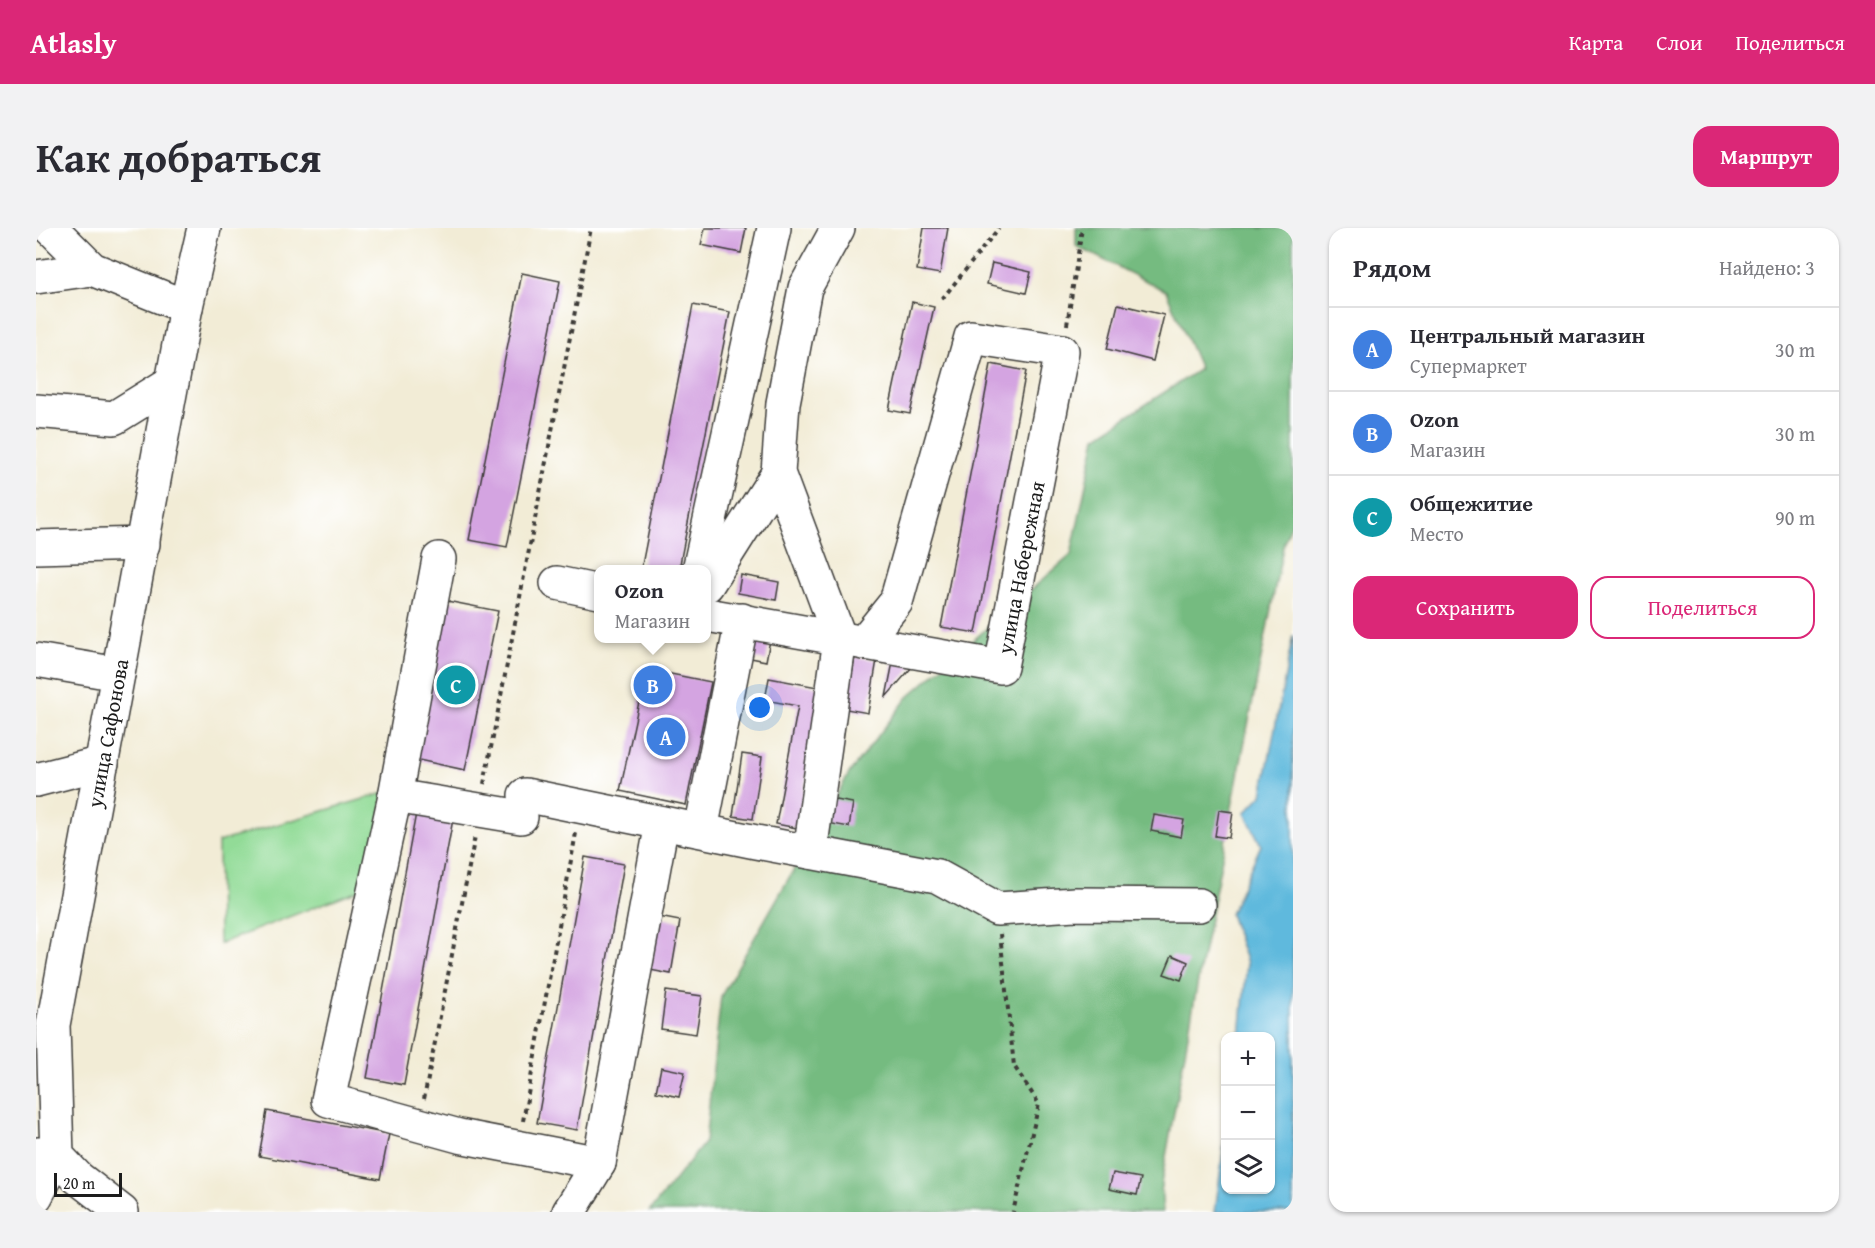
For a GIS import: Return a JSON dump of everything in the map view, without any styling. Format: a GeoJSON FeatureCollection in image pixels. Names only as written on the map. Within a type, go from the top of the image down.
{"type":"FeatureCollection","features":[{"type":"Feature","properties":{"kind":"street","name":"улица Сафонова"},"geometry":{"type":"LineString","coordinates":[[46,1155],[45,1023],[102,763],[186,307],[204,228]]}},
{"type":"Feature","properties":{"kind":"street"},"geometry":{"type":"LineString","coordinates":[[700,565],[774,228]]}},
{"type":"Feature","properties":{"kind":"street"},"geometry":{"type":"LineString","coordinates":[[810,852],[851,641],[778,472],[783,403],[805,288],[838,228]]}},
{"type":"Feature","properties":{"kind":"street"},"geometry":{"type":"LineString","coordinates":[[62,234],[92,269],[186,307]]}},
{"type":"Feature","properties":{"kind":"street"},"geometry":{"type":"LineString","coordinates":[[36,277],[92,269]]}},
{"type":"Feature","properties":{"kind":"street"},"geometry":{"type":"LineString","coordinates":[[851,641],[896,602],[971,337],[1062,351]]}},
{"type":"Feature","properties":{"kind":"street","name":"улица Набережная"},"geometry":{"type":"LineString","coordinates":[[711,616],[1001,667],[1062,351]]}},
{"type":"Feature","properties":{"kind":"street"},"geometry":{"type":"LineString","coordinates":[[36,411],[114,418],[172,382]]}},
{"type":"Feature","properties":{"kind":"street"},"geometry":{"type":"LineString","coordinates":[[711,579],[778,472]]}},
{"type":"Feature","properties":{"kind":"street"},"geometry":{"type":"LineString","coordinates":[[36,547],[142,544]]}},
{"type":"Feature","properties":{"kind":"street"},"geometry":{"type":"LineString","coordinates":[[439,559],[395,796],[328,1100],[459,1136],[599,1163]]}},
{"type":"Feature","properties":{"kind":"street"},"geometry":{"type":"LineString","coordinates":[[557,583],[594,591]]}},
{"type":"Feature","properties":{"kind":"street"},"geometry":{"type":"LineString","coordinates":[[701,831],[742,620]]}},
{"type":"Feature","properties":{"kind":"street"},"geometry":{"type":"LineString","coordinates":[[36,660],[118,674]]}},
{"type":"Feature","properties":{"kind":"street"},"geometry":{"type":"LineString","coordinates":[[36,780],[102,763]]}},
{"type":"Feature","properties":{"kind":"street"},"geometry":{"type":"LineString","coordinates":[[395,796],[479,811],[523,806],[581,806],[937,876],[997,909],[1075,904],[1199,905]]}},
{"type":"Feature","properties":{"kind":"street"},"geometry":{"type":"LineString","coordinates":[[569,1212],[599,1163],[662,823]]}},
{"type":"Feature","properties":{"kind":"street"},"geometry":{"type":"LineString","coordinates":[[36,1196],[46,1155],[78,1178],[113,1211]]}},
{"type":"Feature","properties":{"kind":"path"},"geometry":{"type":"LineString","coordinates":[[419,1125],[591,228]]}},
{"type":"Feature","properties":{"kind":"path"},"geometry":{"type":"LineString","coordinates":[[942,299],[999,228]]}},
{"type":"Feature","properties":{"kind":"path"},"geometry":{"type":"LineString","coordinates":[[1062,351],[1082,228]]}},
{"type":"Feature","properties":{"kind":"path"},"geometry":{"type":"LineString","coordinates":[[519,1148],[581,806]]}},
{"type":"Feature","properties":{"kind":"path"},"geometry":{"type":"LineString","coordinates":[[997,909],[1014,1066],[1039,1104],[1013,1212]]}},
{"type":"Feature","properties":{"kind":"green space"},"geometry":{"type":"Polygon","coordinates":[[[1076,228],[1293,228],[1293,521],[1284,542],[1199,975],[1161,1184],[1163,1212],[649,1212],[705,1142],[721,996],[850,772],[908,697],[1071,555],[1096,437],[1200,369],[1166,291],[1076,246],[1076,228]]]}},
{"type":"Feature","properties":{"kind":"green space"},"geometry":{"type":"Polygon","coordinates":[[[384,793],[369,886],[219,944],[218,842],[384,793]]]}},
{"type":"Feature","properties":{"kind":"water"},"geometry":{"type":"Polygon","coordinates":[[[1293,635],[1293,1212],[1215,1212],[1221,1166],[1221,1194],[1275,1194],[1275,1032],[1240,1032],[1247,963],[1230,914],[1261,845],[1245,813],[1262,795],[1293,635]]]}},
{"type":"Feature","properties":{"kind":"building"},"geometry":{"type":"Polygon","coordinates":[[[705,228],[746,228],[741,253],[701,245],[705,228]]]}},
{"type":"Feature","properties":{"kind":"building"},"geometry":{"type":"Polygon","coordinates":[[[924,228],[948,228],[940,274],[917,270],[924,228]]]}},
{"type":"Feature","properties":{"kind":"building"},"geometry":{"type":"Polygon","coordinates":[[[992,263],[1031,272],[1026,293],[987,284],[992,263]]]}},
{"type":"Feature","properties":{"kind":"building"},"geometry":{"type":"Polygon","coordinates":[[[522,273],[560,281],[507,547],[469,540],[522,273]]]}},
{"type":"Feature","properties":{"kind":"building"},"geometry":{"type":"Polygon","coordinates":[[[912,302],[934,307],[910,414],[889,410],[912,302]]]}},
{"type":"Feature","properties":{"kind":"building"},"geometry":{"type":"Polygon","coordinates":[[[1118,304],[1164,315],[1153,361],[1107,349],[1118,304]]]}},
{"type":"Feature","properties":{"kind":"building"},"geometry":{"type":"Polygon","coordinates":[[[693,305],[730,312],[680,565],[642,565],[693,305]]]}},
{"type":"Feature","properties":{"kind":"building"},"geometry":{"type":"Polygon","coordinates":[[[991,364],[1026,371],[976,633],[941,627],[991,364]]]}},
{"type":"Feature","properties":{"kind":"building"},"geometry":{"type":"Polygon","coordinates":[[[741,575],[779,582],[776,600],[738,593],[741,575]]]}},
{"type":"Feature","properties":{"kind":"building"},"geometry":{"type":"Polygon","coordinates":[[[447,601],[498,611],[465,770],[414,759],[447,601]]]}},
{"type":"Feature","properties":{"kind":"building"},"geometry":{"type":"Polygon","coordinates":[[[750,636],[770,640],[766,661],[746,657],[750,636]]]}},
{"type":"Feature","properties":{"kind":"building"},"geometry":{"type":"Polygon","coordinates":[[[855,657],[877,660],[868,713],[846,709],[855,657]]]}},
{"type":"Feature","properties":{"kind":"building"},"geometry":{"type":"Polygon","coordinates":[[[893,662],[913,666],[886,697],[893,662]]]}},
{"type":"Feature","properties":{"kind":"building"},"geometry":{"type":"Polygon","coordinates":[[[646,669],[711,682],[686,805],[620,791],[646,669]]]}},
{"type":"Feature","properties":{"kind":"building"},"geometry":{"type":"Polygon","coordinates":[[[769,678],[823,688],[797,828],[776,824],[798,706],[765,700],[769,678]]]}},
{"type":"Feature","properties":{"kind":"building"},"geometry":{"type":"Polygon","coordinates":[[[742,754],[762,757],[753,819],[733,816],[742,754]]]}},
{"type":"Feature","properties":{"kind":"building"},"geometry":{"type":"Polygon","coordinates":[[[831,799],[853,803],[849,827],[827,823],[831,799]]]}},
{"type":"Feature","properties":{"kind":"building"},"geometry":{"type":"Polygon","coordinates":[[[1219,810],[1233,812],[1229,838],[1215,836],[1219,810]]]}},
{"type":"Feature","properties":{"kind":"building"},"geometry":{"type":"Polygon","coordinates":[[[416,813],[453,819],[404,1085],[367,1078],[416,813]]]}},
{"type":"Feature","properties":{"kind":"building"},"geometry":{"type":"Polygon","coordinates":[[[1154,815],[1184,820],[1181,837],[1151,831],[1154,815]]]}},
{"type":"Feature","properties":{"kind":"building"},"geometry":{"type":"Polygon","coordinates":[[[585,857],[624,864],[577,1130],[537,1123],[585,857]]]}},
{"type":"Feature","properties":{"kind":"building"},"geometry":{"type":"Polygon","coordinates":[[[659,917],[680,921],[671,974],[650,970],[659,917]]]}},
{"type":"Feature","properties":{"kind":"building"},"geometry":{"type":"Polygon","coordinates":[[[1172,955],[1188,962],[1181,980],[1164,974],[1172,955]]]}},
{"type":"Feature","properties":{"kind":"building"},"geometry":{"type":"Polygon","coordinates":[[[666,991],[702,996],[696,1034],[661,1029],[666,991]]]}},
{"type":"Feature","properties":{"kind":"building"},"geometry":{"type":"Polygon","coordinates":[[[661,1067],[685,1072],[679,1097],[656,1092],[661,1067]]]}},
{"type":"Feature","properties":{"kind":"building"},"geometry":{"type":"Polygon","coordinates":[[[267,1111],[389,1134],[380,1179],[259,1156],[267,1111]]]}},
{"type":"Feature","properties":{"kind":"building"},"geometry":{"type":"Polygon","coordinates":[[[1113,1173],[1141,1178],[1137,1195],[1109,1189],[1113,1173]]]}},
{"type":"Feature","properties":{"kind":"place","name":"Общежитие"},"geometry":{"type":"Point","coordinates":[456,685]}},
{"type":"Feature","properties":{"kind":"place","name":"Ozon"},"geometry":{"type":"Point","coordinates":[653,685]}},
{"type":"Feature","properties":{"kind":"place","name":"Центральный магазин"},"geometry":{"type":"Point","coordinates":[666,737]}}]}
